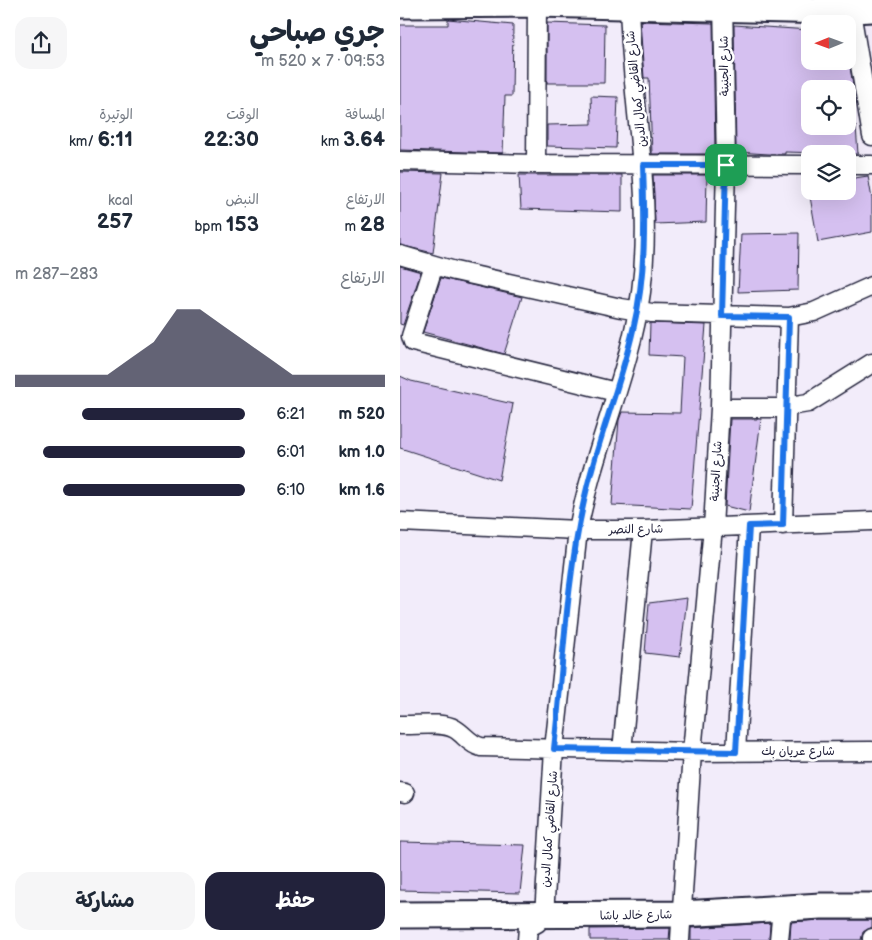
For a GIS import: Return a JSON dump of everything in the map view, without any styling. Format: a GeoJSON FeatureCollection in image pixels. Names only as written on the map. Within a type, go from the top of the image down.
{"type":"FeatureCollection","features":[{"type":"Feature","properties":{"kind":"street"},"geometry":{"type":"LineString","coordinates":[[536,164],[537,2]]}},
{"type":"Feature","properties":{"kind":"street"},"geometry":{"type":"LineString","coordinates":[[400,5],[537,2],[857,6],[872,136]]}},
{"type":"Feature","properties":{"kind":"street","name":"شارع القاضي كمال الدين"},"geometry":{"type":"LineString","coordinates":[[544,916],[554,749],[578,530],[584,498],[616,392],[641,290],[645,220],[643,165],[629,3]]}},
{"type":"Feature","properties":{"kind":"street","name":"شارع الجنينة"},"geometry":{"type":"LineString","coordinates":[[680,940],[692,752],[713,527],[720,408],[726,165],[723,4]]}},
{"type":"Feature","properties":{"kind":"street"},"geometry":{"type":"LineString","coordinates":[[400,161],[536,164],[801,165]]}},
{"type":"Feature","properties":{"kind":"street"},"geometry":{"type":"LineString","coordinates":[[856,165],[872,165]]}},
{"type":"Feature","properties":{"kind":"street"},"geometry":{"type":"LineString","coordinates":[[400,255],[434,266],[637,311],[722,316],[789,317],[814,312],[872,286]]}},
{"type":"Feature","properties":{"kind":"street"},"geometry":{"type":"LineString","coordinates":[[434,266],[412,336],[413,342],[616,392]]}},
{"type":"Feature","properties":{"kind":"street"},"geometry":{"type":"LineString","coordinates":[[783,525],[789,317]]}},
{"type":"Feature","properties":{"kind":"street"},"geometry":{"type":"LineString","coordinates":[[720,408],[787,408],[819,398],[872,363]]}},
{"type":"Feature","properties":{"kind":"street","name":"شارع النصر"},"geometry":{"type":"LineString","coordinates":[[400,522],[578,530],[644,530],[872,521]]}},
{"type":"Feature","properties":{"kind":"street"},"geometry":{"type":"LineString","coordinates":[[736,752],[749,526]]}},
{"type":"Feature","properties":{"kind":"street"},"geometry":{"type":"LineString","coordinates":[[622,751],[644,530]]}},
{"type":"Feature","properties":{"kind":"street","name":"شارع عريان بك"},"geometry":{"type":"LineString","coordinates":[[400,725],[449,727],[458,731],[470,743],[481,747],[692,752],[872,751]]}},
{"type":"Feature","properties":{"kind":"street","name":"شارع خالد باشا"},"geometry":{"type":"LineString","coordinates":[[400,915],[544,916],[682,914],[782,908],[872,906]]}},
{"type":"Feature","properties":{"kind":"street"},"geometry":{"type":"LineString","coordinates":[[779,940],[782,908]]}},
{"type":"Feature","properties":{"kind":"street"},"geometry":{"type":"LineString","coordinates":[[526,940],[528,928],[544,916]]}},
{"type":"Feature","properties":{"kind":"building"},"geometry":{"type":"Polygon","coordinates":[[[448,19],[513,25],[512,96],[505,96],[503,153],[400,150],[400,25],[448,25],[448,19]]]}},
{"type":"Feature","properties":{"kind":"building"},"geometry":{"type":"Polygon","coordinates":[[[640,21],[713,23],[715,152],[708,152],[708,154],[652,154],[649,78],[644,78],[640,21]]]}},
{"type":"Feature","properties":{"kind":"building"},"geometry":{"type":"Polygon","coordinates":[[[547,23],[605,25],[604,83],[547,83],[547,23]]]}},
{"type":"Feature","properties":{"kind":"building"},"geometry":{"type":"Polygon","coordinates":[[[734,25],[801,29],[801,70],[850,70],[852,80],[801,80],[801,135],[856,135],[856,126],[858,154],[856,154],[856,145],[801,145],[801,152],[785,152],[785,154],[736,152],[734,25]]]}},
{"type":"Feature","properties":{"kind":"building"},"geometry":{"type":"Polygon","coordinates":[[[591,96],[618,97],[616,148],[547,146],[547,125],[592,124],[591,96]]]}},
{"type":"Feature","properties":{"kind":"building"},"geometry":{"type":"Polygon","coordinates":[[[400,172],[443,173],[433,253],[400,245],[400,172]]]}},
{"type":"Feature","properties":{"kind":"building"},"geometry":{"type":"Polygon","coordinates":[[[519,175],[622,175],[622,212],[521,209],[519,175]]]}},
{"type":"Feature","properties":{"kind":"building"},"geometry":{"type":"Polygon","coordinates":[[[653,175],[707,175],[706,222],[655,224],[653,175]]]}},
{"type":"Feature","properties":{"kind":"building"},"geometry":{"type":"Polygon","coordinates":[[[868,176],[872,199],[872,232],[818,242],[811,200],[856,200],[856,178],[868,176]]]}},
{"type":"Feature","properties":{"kind":"building"},"geometry":{"type":"Polygon","coordinates":[[[799,233],[798,290],[738,292],[741,234],[799,233]]]}},
{"type":"Feature","properties":{"kind":"building"},"geometry":{"type":"Polygon","coordinates":[[[400,266],[421,272],[403,325],[400,324],[400,266]]]}},
{"type":"Feature","properties":{"kind":"building"},"geometry":{"type":"Polygon","coordinates":[[[441,278],[522,297],[504,354],[423,332],[441,278]]]}},
{"type":"Feature","properties":{"kind":"building"},"geometry":{"type":"Polygon","coordinates":[[[650,323],[706,325],[691,509],[612,505],[619,420],[622,412],[680,413],[683,357],[649,355],[650,323]]]}},
{"type":"Feature","properties":{"kind":"building"},"geometry":{"type":"Polygon","coordinates":[[[400,376],[411,381],[513,404],[499,480],[400,448],[400,376]]]}},
{"type":"Feature","properties":{"kind":"building"},"geometry":{"type":"Polygon","coordinates":[[[730,419],[761,419],[749,512],[725,506],[730,419]]]}},
{"type":"Feature","properties":{"kind":"building"},"geometry":{"type":"Polygon","coordinates":[[[687,598],[680,657],[645,653],[649,603],[687,598]]]}},
{"type":"Feature","properties":{"kind":"building"},"geometry":{"type":"Polygon","coordinates":[[[400,842],[525,845],[520,893],[400,890],[400,842]]]}},
{"type":"Feature","properties":{"kind":"building"},"geometry":{"type":"Polygon","coordinates":[[[872,920],[872,927],[863,932],[861,940],[790,940],[791,922],[872,920]]]}},
{"type":"Feature","properties":{"kind":"building"},"geometry":{"type":"Polygon","coordinates":[[[770,923],[769,940],[691,940],[691,928],[770,923]]]}},
{"type":"Feature","properties":{"kind":"building"},"geometry":{"type":"Polygon","coordinates":[[[670,928],[669,940],[590,940],[590,929],[670,928]]]}},
{"type":"Feature","properties":{"kind":"route"},"geometry":{"type":"LineString","coordinates":[[643,165],[726,165],[722,316],[789,317],[783,525],[749,526],[736,752],[554,749],[573,566],[584,498],[633,332],[641,290],[645,220],[643,165]]}}]}
